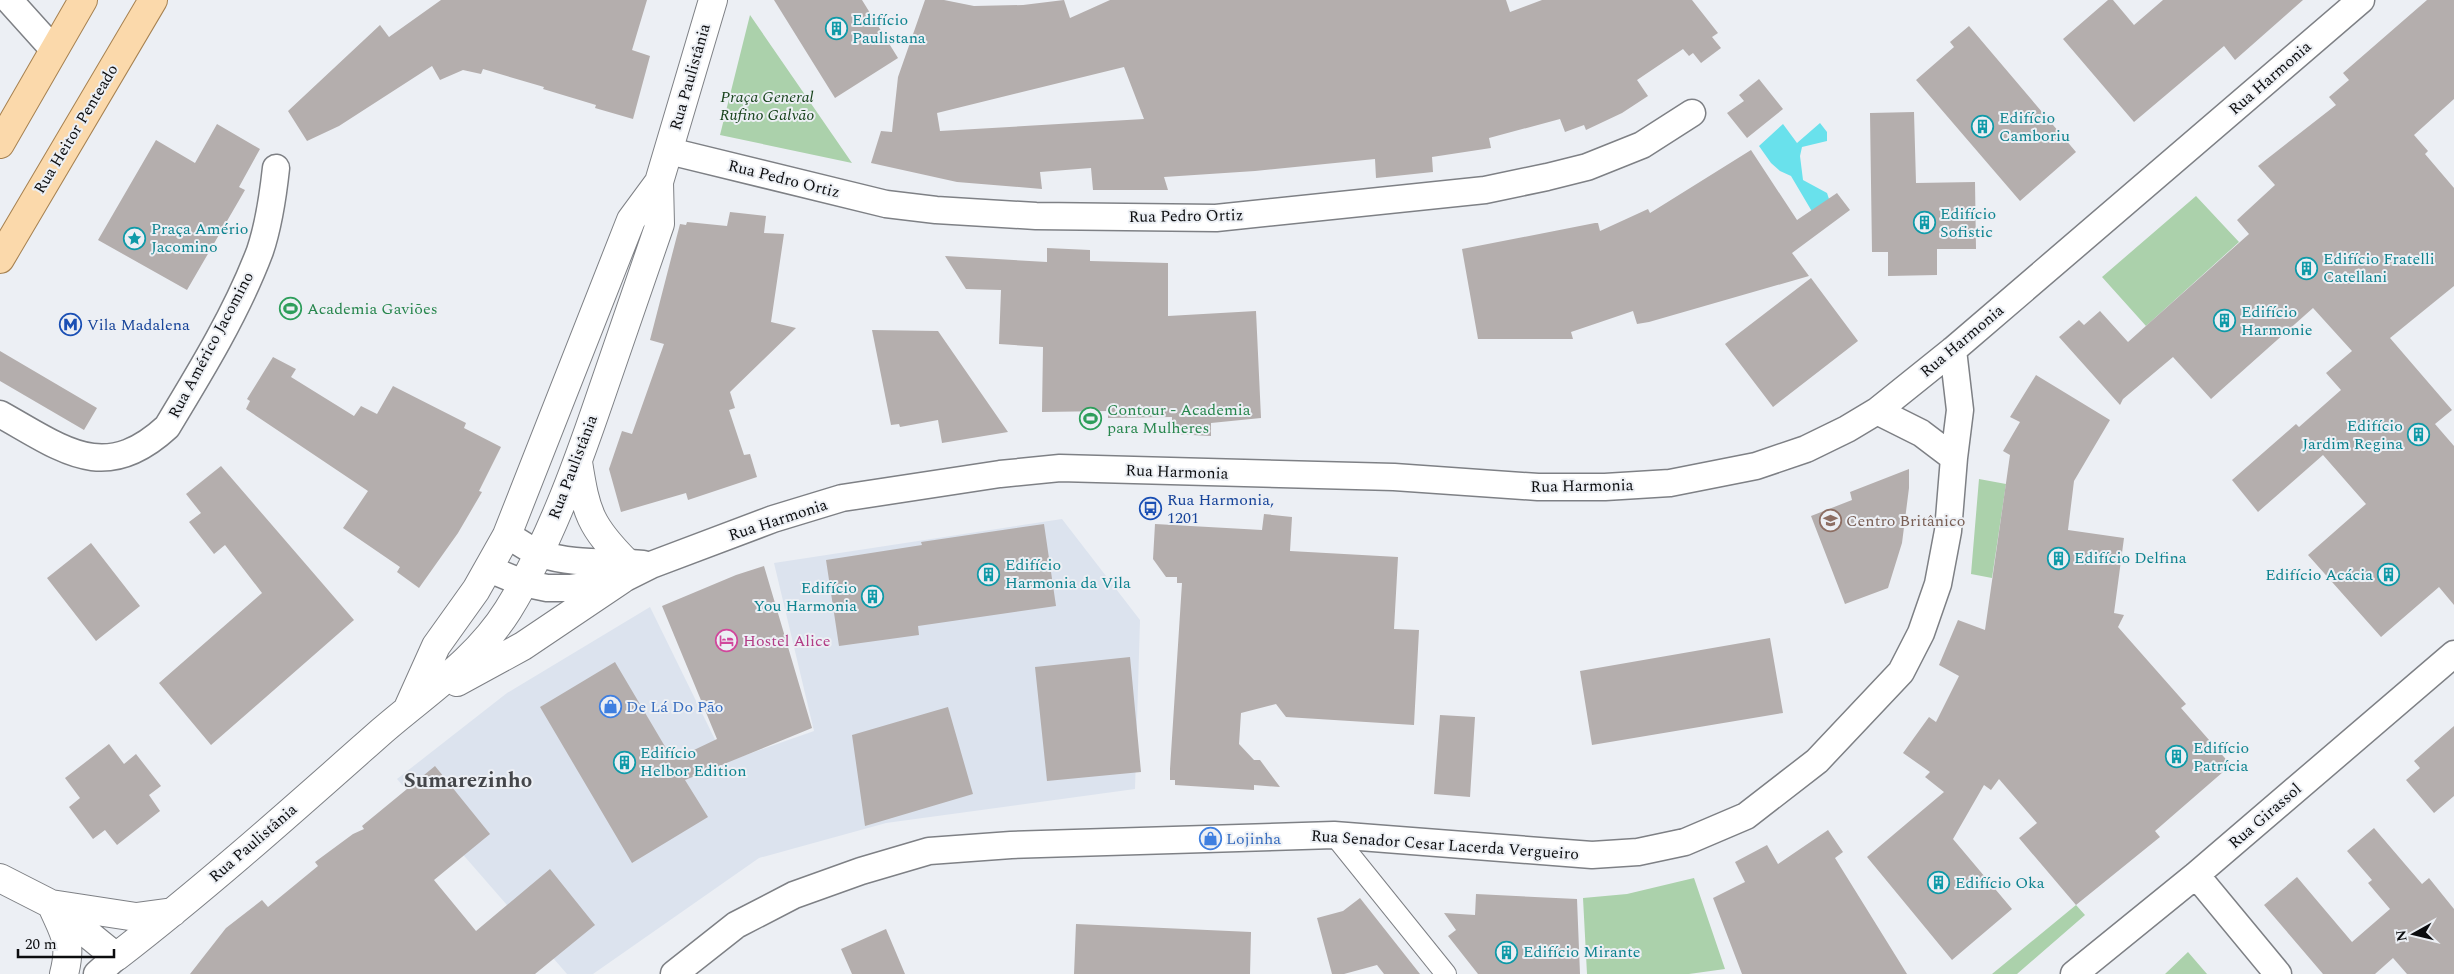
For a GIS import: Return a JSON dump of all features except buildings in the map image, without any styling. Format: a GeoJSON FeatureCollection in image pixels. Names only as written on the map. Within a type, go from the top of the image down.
{"type":"FeatureCollection","features":[{"type":"Feature","properties":{"kind":"main road"},"geometry":{"type":"LineString","coordinates":[[0,144],[83,0]]}},
{"type":"Feature","properties":{"kind":"main road","name":"Rua Heitor Penteado"},"geometry":{"type":"LineString","coordinates":[[0,259],[153,0]]}},
{"type":"Feature","properties":{"kind":"street"},"geometry":{"type":"LineString","coordinates":[[9,0],[54,50]]}},
{"type":"Feature","properties":{"kind":"street","name":"Rua Paulistânia"},"geometry":{"type":"LineString","coordinates":[[107,966],[173,912],[407,709],[465,664],[507,612],[539,553],[578,462],[660,224],[659,182],[713,0]]}},
{"type":"Feature","properties":{"kind":"street","name":"Rua Harmonia"},"geometry":{"type":"LineString","coordinates":[[489,569],[523,583],[547,588],[570,588],[633,569],[773,519],[842,498],[1000,474],[1060,468],[1394,477],[1538,487],[1605,488],[1670,483],[1756,466],[1806,449],[1847,430],[1876,411],[1953,350],[2361,0]]}},
{"type":"Feature","properties":{"kind":"street","name":"Rua Pedro Ortiz"},"geometry":{"type":"LineString","coordinates":[[668,151],[886,204],[936,210],[1036,216],[1216,218],[1485,190],[1547,178],[1587,167],[1642,145],[1692,113]]}},
{"type":"Feature","properties":{"kind":"street","name":"Rua Américo Jacomino"},"geometry":{"type":"LineString","coordinates":[[0,414],[80,456],[109,459],[130,454],[150,443],[167,427],[240,295],[260,250],[271,207],[276,168]]}},
{"type":"Feature","properties":{"kind":"street","name":"Rua Paulistânia"},"geometry":{"type":"LineString","coordinates":[[407,709],[436,646],[489,569],[507,535],[631,220],[659,182]]}},
{"type":"Feature","properties":{"kind":"street","name":"Rua Senador Cesar Lacerda Vergueiro"},"geometry":{"type":"LineString","coordinates":[[674,974],[736,925],[794,895],[861,871],[929,851],[1011,845],[1334,835],[1592,855],[1638,852],[1685,842],[1746,816],[1818,761],[1901,672],[1921,634],[1938,584],[1948,530],[1960,410],[1953,350]]}},
{"type":"Feature","properties":{"kind":"street"},"geometry":{"type":"LineString","coordinates":[[1876,411],[1921,433],[1954,458]]}},
{"type":"Feature","properties":{"kind":"street"},"geometry":{"type":"LineString","coordinates":[[407,709],[523,646],[633,569],[601,535],[592,520],[585,504],[578,462]]}},
{"type":"Feature","properties":{"kind":"street","name":"Rua Harmonia"},"geometry":{"type":"LineString","coordinates":[[507,535],[539,553],[580,562],[633,569]]}},
{"type":"Feature","properties":{"kind":"street","name":"Rua Girassol"},"geometry":{"type":"LineString","coordinates":[[2074,974],[2196,875],[2454,654]]}},
{"type":"Feature","properties":{"kind":"street"},"geometry":{"type":"LineString","coordinates":[[1334,835],[1446,974]]}},
{"type":"Feature","properties":{"kind":"street"},"geometry":{"type":"LineString","coordinates":[[2196,875],[2278,974]]}},
{"type":"Feature","properties":{"kind":"street"},"geometry":{"type":"LineString","coordinates":[[0,878],[51,904],[136,917],[173,912]]}},
{"type":"Feature","properties":{"kind":"street"},"geometry":{"type":"LineString","coordinates":[[51,904],[107,966]]}},
{"type":"Feature","properties":{"kind":"street"},"geometry":{"type":"LineString","coordinates":[[51,904],[67,939],[69,951],[64,974]]}},
{"type":"Feature","properties":{"kind":"shaded area"},"geometry":{"type":"Polygon","coordinates":[[[1062,519],[1140,620],[1135,789],[886,823],[759,858],[593,974],[567,974],[397,779],[507,693],[650,607],[726,762],[814,731],[774,563],[1062,519]]]}},
{"type":"Feature","properties":{"kind":"green space","name":"Praça General Rufino Galvão"},"geometry":{"type":"Polygon","coordinates":[[[750,15],[852,163],[720,135],[750,15]]]}},
{"type":"Feature","properties":{"kind":"green space"},"geometry":{"type":"Polygon","coordinates":[[[2196,196],[2239,242],[2146,326],[2102,277],[2196,196]]]}},
{"type":"Feature","properties":{"kind":"green space"},"geometry":{"type":"Polygon","coordinates":[[[1979,479],[2006,484],[1992,578],[1971,574],[1979,479]]]}},
{"type":"Feature","properties":{"kind":"green space"},"geometry":{"type":"Polygon","coordinates":[[[1694,878],[1725,969],[1689,974],[1587,974],[1583,898],[1627,894],[1694,878]]]}},
{"type":"Feature","properties":{"kind":"green space"},"geometry":{"type":"Polygon","coordinates":[[[2076,905],[2085,915],[2017,974],[1992,974],[2076,905]]]}},
{"type":"Feature","properties":{"kind":"green space"},"geometry":{"type":"Polygon","coordinates":[[[2188,952],[2207,974],[2165,974],[2188,952]]]}},
{"type":"Feature","properties":{"kind":"water"},"geometry":{"type":"Polygon","coordinates":[[[1820,123],[1827,132],[1827,141],[1802,147],[1800,156],[1803,180],[1827,193],[1831,205],[1817,220],[1791,176],[1780,171],[1771,163],[1759,146],[1783,124],[1797,143],[1820,123]]]}},
{"type":"Feature","properties":{"kind":"place","name":"Edifício Paulistana"},"geometry":{"type":"Point","coordinates":[836,29]}},
{"type":"Feature","properties":{"kind":"place","name":"Edifício Camboriu"},"geometry":{"type":"Point","coordinates":[1983,127]}},
{"type":"Feature","properties":{"kind":"place","name":"Edifício Sofistic"},"geometry":{"type":"Point","coordinates":[1924,223]}},
{"type":"Feature","properties":{"kind":"place","name":"Praça Amério Jacomino"},"geometry":{"type":"Point","coordinates":[135,238]}},
{"type":"Feature","properties":{"kind":"place","name":"Edifício Fratelli Catellani"},"geometry":{"type":"Point","coordinates":[2307,268]}},
{"type":"Feature","properties":{"kind":"place","name":"Academia Gaviões"},"geometry":{"type":"Point","coordinates":[291,309]}},
{"type":"Feature","properties":{"kind":"place","name":"Edifício Harmonie"},"geometry":{"type":"Point","coordinates":[2225,321]}},
{"type":"Feature","properties":{"kind":"place","name":"Vila Madalena"},"geometry":{"type":"Point","coordinates":[71,325]}},
{"type":"Feature","properties":{"kind":"place","name":"Contour - Academia para Mulheres"},"geometry":{"type":"Point","coordinates":[1091,419]}},
{"type":"Feature","properties":{"kind":"place","name":"Edifício Jardim Regina"},"geometry":{"type":"Point","coordinates":[2419,435]}},
{"type":"Feature","properties":{"kind":"place","name":"Rua Harmonia, 1201"},"geometry":{"type":"Point","coordinates":[1151,509]}},
{"type":"Feature","properties":{"kind":"place","name":"Centro Britânico"},"geometry":{"type":"Point","coordinates":[1830,521]}},
{"type":"Feature","properties":{"kind":"place","name":"Edifício Delfina"},"geometry":{"type":"Point","coordinates":[2058,558]}},
{"type":"Feature","properties":{"kind":"place","name":"Edifício Harmonia da Vila"},"geometry":{"type":"Point","coordinates":[989,574]}},
{"type":"Feature","properties":{"kind":"place","name":"Edifício Acácia"},"geometry":{"type":"Point","coordinates":[2389,575]}},
{"type":"Feature","properties":{"kind":"place","name":"Edifício You Harmonia"},"geometry":{"type":"Point","coordinates":[873,597]}},
{"type":"Feature","properties":{"kind":"place","name":"Hostel Alice"},"geometry":{"type":"Point","coordinates":[727,641]}},
{"type":"Feature","properties":{"kind":"place","name":"De Lá Do Pão"},"geometry":{"type":"Point","coordinates":[610,707]}},
{"type":"Feature","properties":{"kind":"place","name":"Edifício Patrícia"},"geometry":{"type":"Point","coordinates":[2177,757]}},
{"type":"Feature","properties":{"kind":"place","name":"Edifício Helbor Edition"},"geometry":{"type":"Point","coordinates":[624,762]}},
{"type":"Feature","properties":{"kind":"place","name":"Lojinha"},"geometry":{"type":"Point","coordinates":[1210,839]}},
{"type":"Feature","properties":{"kind":"place","name":"Edifício Oka"},"geometry":{"type":"Point","coordinates":[1939,883]}},
{"type":"Feature","properties":{"kind":"place","name":"Edifício Mirante"},"geometry":{"type":"Point","coordinates":[1507,952]}},
{"type":"Feature","properties":{"kind":"district","name":"Sumarezinho"},"geometry":{"type":"Point","coordinates":[468,781]}}]}
